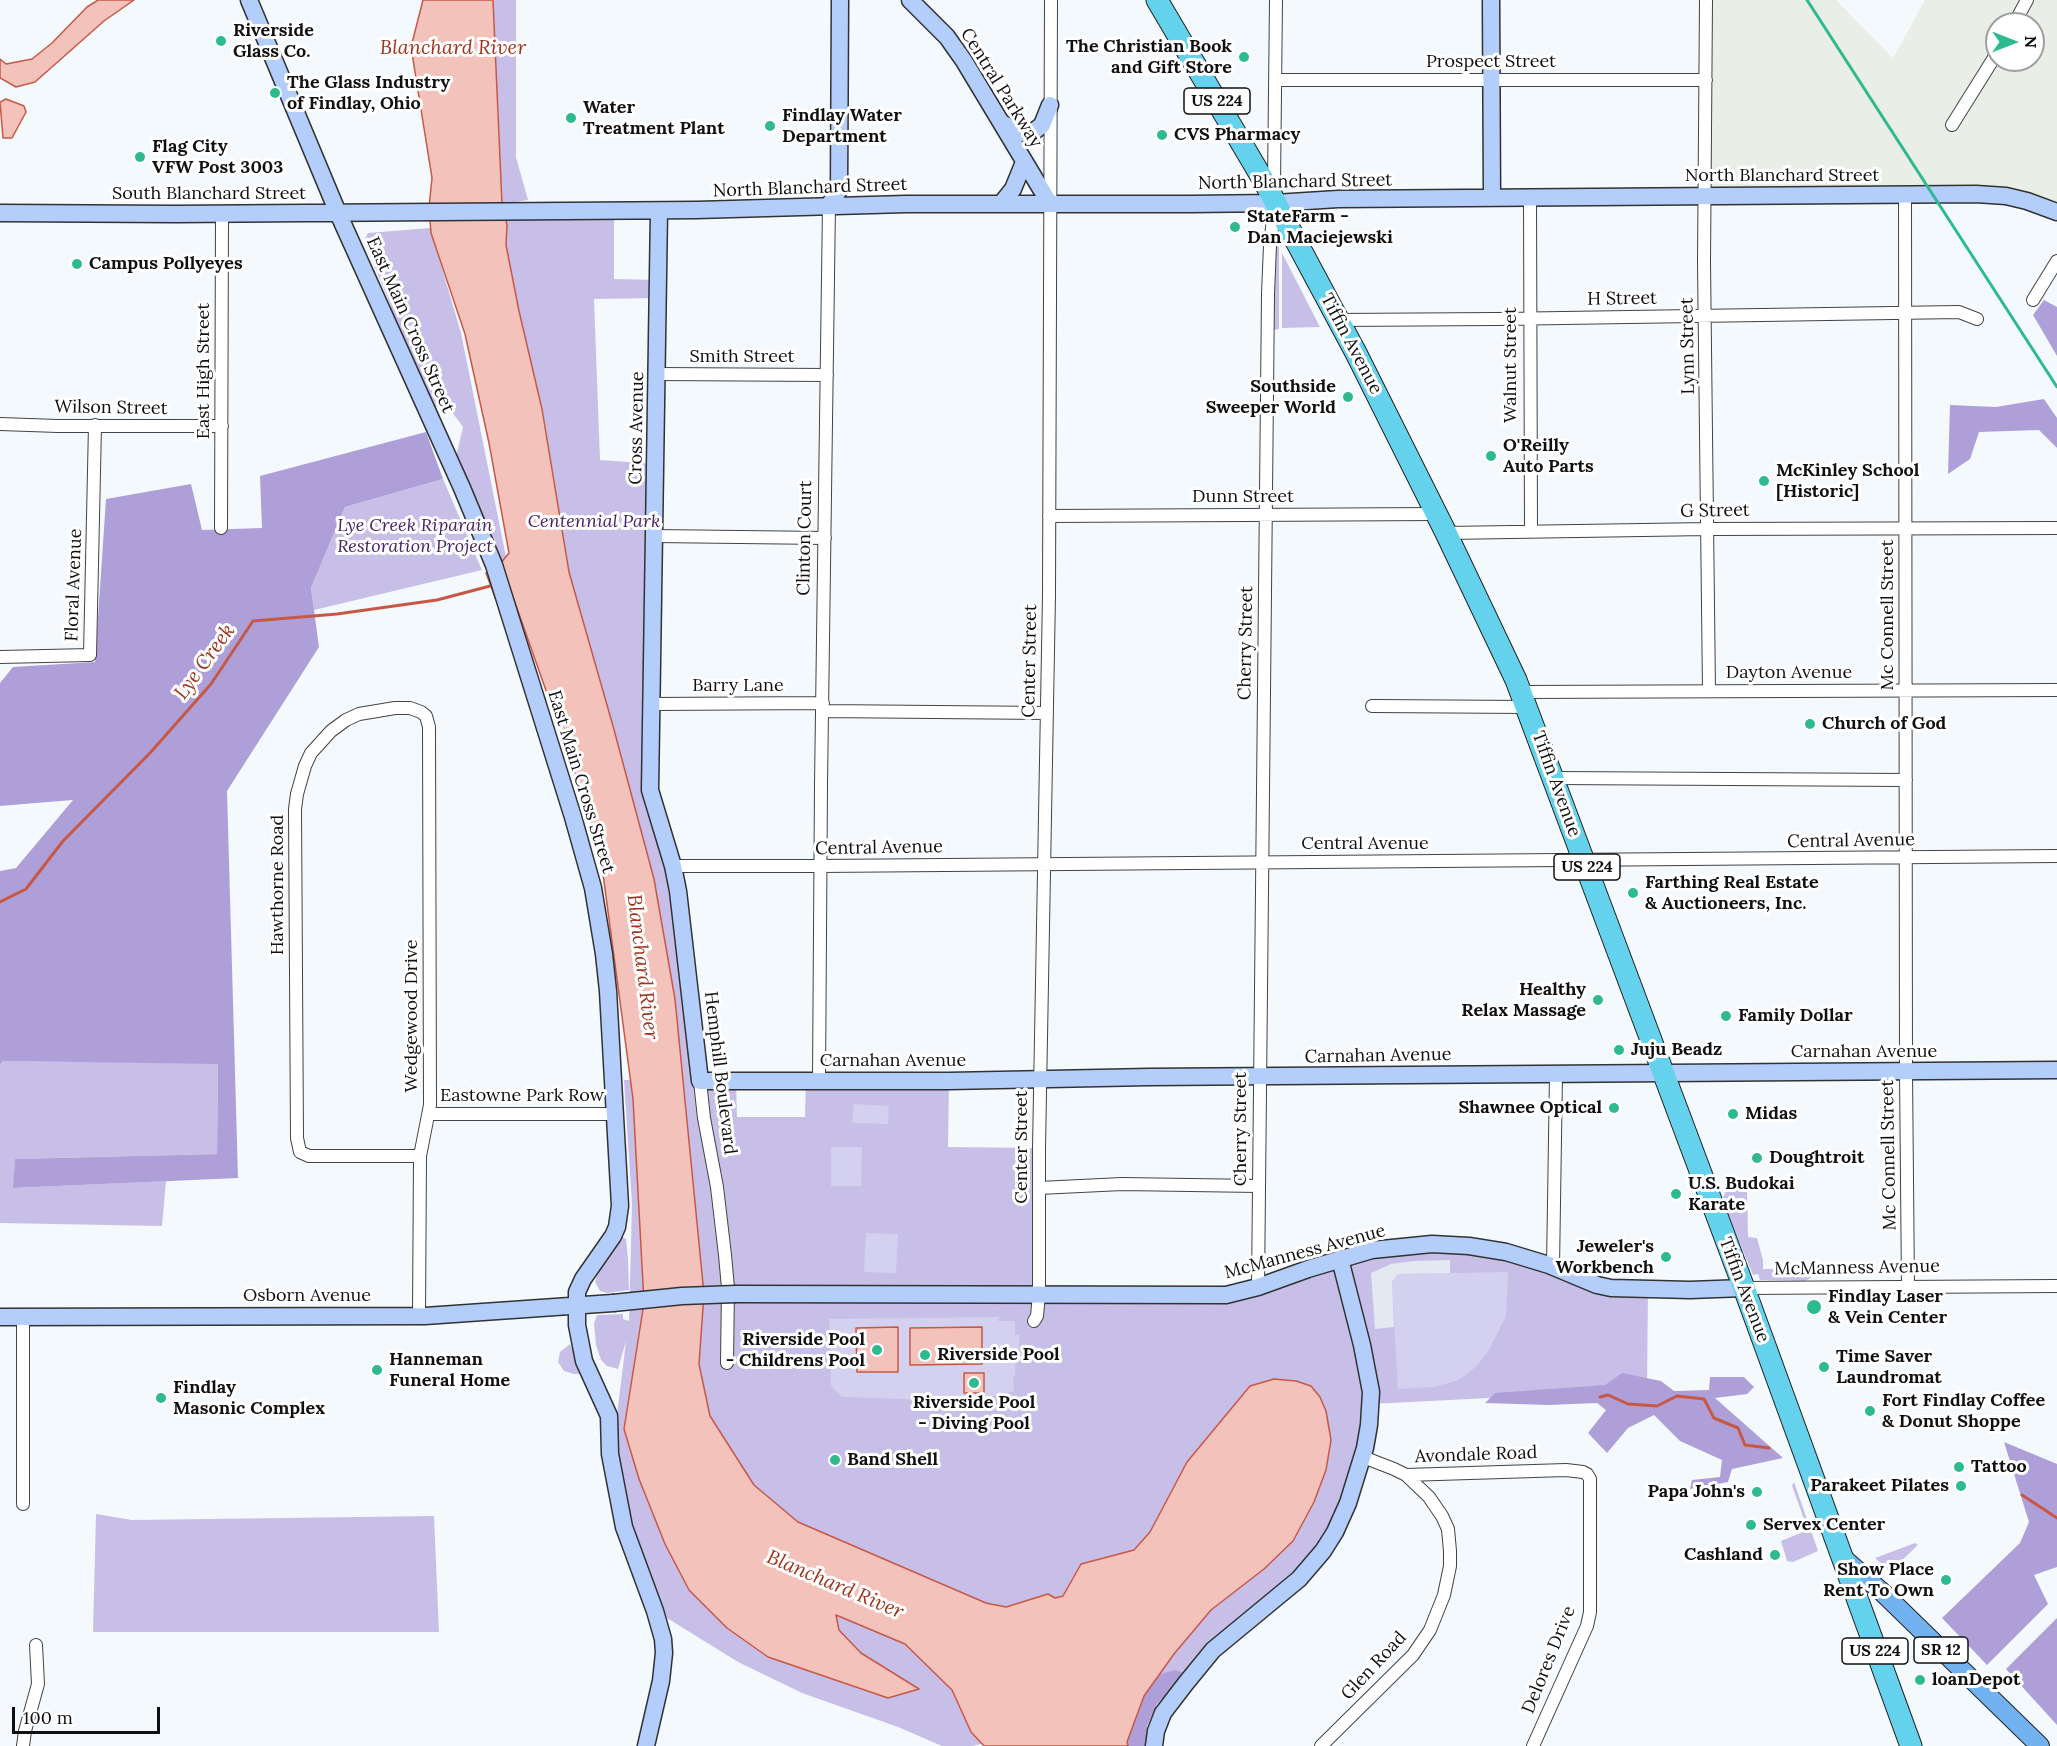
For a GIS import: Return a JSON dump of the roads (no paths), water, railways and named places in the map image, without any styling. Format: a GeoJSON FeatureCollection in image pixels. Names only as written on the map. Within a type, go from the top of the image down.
{"type":"FeatureCollection","features":[{"type":"Feature","properties":{"kind":"highway","name":"Tiffin Avenue"},"geometry":{"type":"LineString","coordinates":[[1157,0],[1275,203],[1387,412],[1498,639],[1554,778],[1911,1746]]}},
{"type":"Feature","properties":{"kind":"main road","name":"East Main Cross Street"},"geometry":{"type":"LineString","coordinates":[[249,0],[338,213],[462,488],[494,566],[579,838],[592,888],[607,981],[620,1206],[617,1227],[607,1246],[579,1286],[577,1325],[580,1348],[609,1416],[613,1474],[624,1527],[658,1618],[663,1639],[661,1681],[646,1746]]}},
{"type":"Feature","properties":{"kind":"main road","name":"Central Parkway"},"geometry":{"type":"LineString","coordinates":[[910,0],[947,37],[964,60],[1050,204]]}},
{"type":"Feature","properties":{"kind":"main road"},"geometry":{"type":"LineString","coordinates":[[1491,0],[1492,198]]}},
{"type":"Feature","properties":{"kind":"main road","name":"Clinton Court"},"geometry":{"type":"LineString","coordinates":[[829,205],[839,190],[842,2]]}},
{"type":"Feature","properties":{"kind":"main road"},"geometry":{"type":"LineString","coordinates":[[1002,123],[1020,133],[1032,133],[1042,125],[1050,105]]}},
{"type":"Feature","properties":{"kind":"main road"},"geometry":{"type":"LineString","coordinates":[[1001,204],[1013,189],[1024,162]]}},
{"type":"Feature","properties":{"kind":"main road","name":"North Blanchard Street"},"geometry":{"type":"LineString","coordinates":[[417,212],[659,211],[829,205],[1275,203],[1338,199],[1976,194],[2006,196],[2057,212]]}},
{"type":"Feature","properties":{"kind":"main road","name":"Cross Avenue"},"geometry":{"type":"LineString","coordinates":[[650,790],[659,211]]}},
{"type":"Feature","properties":{"kind":"main road","name":"South Blanchard Street"},"geometry":{"type":"LineString","coordinates":[[0,213],[417,212]]}},
{"type":"Feature","properties":{"kind":"main road","name":"Hemphill Boulevard"},"geometry":{"type":"LineString","coordinates":[[650,790],[673,866],[685,940],[700,1081]]}},
{"type":"Feature","properties":{"kind":"main road","name":"Carnahan Avenue"},"geometry":{"type":"LineString","coordinates":[[700,1081],[949,1081],[1259,1076],[2057,1070]]}},
{"type":"Feature","properties":{"kind":"main road","name":"McManness Avenue"},"geometry":{"type":"LineString","coordinates":[[613,1304],[682,1296],[736,1294],[1226,1295],[1258,1287],[1340,1259],[1387,1247],[1447,1244],[1506,1252],[1611,1288],[1689,1290],[1744,1288]]}},
{"type":"Feature","properties":{"kind":"main road"},"geometry":{"type":"LineString","coordinates":[[1154,1746],[1163,1713],[1213,1650],[1299,1580],[1323,1551],[1341,1518],[1363,1458],[1369,1425],[1371,1392],[1362,1345],[1340,1259]]}},
{"type":"Feature","properties":{"kind":"main road","name":"Osborn Avenue"},"geometry":{"type":"LineString","coordinates":[[0,1317],[419,1316],[613,1304]]}},
{"type":"Feature","properties":{"kind":"main road","name":"SR 12"},"geometry":{"type":"LineString","coordinates":[[1841,1556],[1881,1591],[2040,1746]]}},
{"type":"Feature","properties":{"kind":"street","name":"Center Street"},"geometry":{"type":"LineString","coordinates":[[1034,1321],[1037,1316],[1039,1294],[1040,1079],[1047,713],[1051,0]]}},
{"type":"Feature","properties":{"kind":"street","name":"Cherry Street"},"geometry":{"type":"LineString","coordinates":[[1258,1287],[1268,294],[1275,203],[1276,0]]}},
{"type":"Feature","properties":{"kind":"street","name":"Lynn Street"},"geometry":{"type":"LineString","coordinates":[[1706,0],[1705,316],[1709,691]]}},
{"type":"Feature","properties":{"kind":"street"},"geometry":{"type":"LineString","coordinates":[[1952,125],[1985,72]]}},
{"type":"Feature","properties":{"kind":"street","name":"Prospect Street"},"geometry":{"type":"LineString","coordinates":[[1275,80],[1706,80]]}},
{"type":"Feature","properties":{"kind":"street","name":"Mc Connell Street"},"geometry":{"type":"LineString","coordinates":[[1905,194],[1908,1287]]}},
{"type":"Feature","properties":{"kind":"street","name":"Walnut Street"},"geometry":{"type":"LineString","coordinates":[[1530,198],[1531,531]]}},
{"type":"Feature","properties":{"kind":"street","name":"Clinton Court"},"geometry":{"type":"LineString","coordinates":[[819,1080],[829,205]]}},
{"type":"Feature","properties":{"kind":"street","name":"East High Street"},"geometry":{"type":"LineString","coordinates":[[221,528],[222,214]]}},
{"type":"Feature","properties":{"kind":"street"},"geometry":{"type":"LineString","coordinates":[[2033,300],[2057,261]]}},
{"type":"Feature","properties":{"kind":"street","name":"H Street"},"geometry":{"type":"LineString","coordinates":[[1337,320],[1959,312],[1977,319]]}},
{"type":"Feature","properties":{"kind":"street","name":"Smith Street"},"geometry":{"type":"LineString","coordinates":[[658,374],[827,375]]}},
{"type":"Feature","properties":{"kind":"street","name":"Wilson Street"},"geometry":{"type":"LineString","coordinates":[[0,424],[222,426]]}},
{"type":"Feature","properties":{"kind":"street","name":"Floral Avenue"},"geometry":{"type":"LineString","coordinates":[[0,657],[90,655],[95,425]]}},
{"type":"Feature","properties":{"kind":"street","name":"Dunn Street"},"geometry":{"type":"LineString","coordinates":[[1049,516],[1266,516],[1442,524]]}},
{"type":"Feature","properties":{"kind":"street","name":"G Street"},"geometry":{"type":"LineString","coordinates":[[1442,524],[1531,531],[2057,528]]}},
{"type":"Feature","properties":{"kind":"street"},"geometry":{"type":"LineString","coordinates":[[654,536],[825,538]]}},
{"type":"Feature","properties":{"kind":"street"},"geometry":{"type":"LineString","coordinates":[[2057,680],[2057,690]]}},
{"type":"Feature","properties":{"kind":"street","name":"Dayton Avenue"},"geometry":{"type":"LineString","coordinates":[[1372,706],[1709,691],[2057,690]]}},
{"type":"Feature","properties":{"kind":"street","name":"Barry Lane"},"geometry":{"type":"LineString","coordinates":[[653,704],[1047,713]]}},
{"type":"Feature","properties":{"kind":"street","name":"Hawthorne Road"},"geometry":{"type":"LineString","coordinates":[[420,1156],[309,1156],[300,1152],[297,1138],[295,809],[305,766],[311,753],[331,731],[346,720],[359,714],[395,708],[416,709],[426,716]]}},
{"type":"Feature","properties":{"kind":"street","name":"Wedgewood Drive"},"geometry":{"type":"LineString","coordinates":[[419,1316],[420,1156],[429,1114],[429,727],[426,716]]}},
{"type":"Feature","properties":{"kind":"street"},"geometry":{"type":"LineString","coordinates":[[1554,778],[1906,780]]}},
{"type":"Feature","properties":{"kind":"street","name":"Central Avenue"},"geometry":{"type":"LineString","coordinates":[[673,866],[2057,856]]}},
{"type":"Feature","properties":{"kind":"street"},"geometry":{"type":"LineString","coordinates":[[1553,1267],[1556,1074]]}},
{"type":"Feature","properties":{"kind":"street","name":"Hemphill Boulevard"},"geometry":{"type":"LineString","coordinates":[[700,1081],[704,1118],[717,1187],[725,1256],[728,1288],[727,1363]]}},
{"type":"Feature","properties":{"kind":"street","name":"Eastowne Park Row"},"geometry":{"type":"LineString","coordinates":[[429,1114],[615,1114]]}},
{"type":"Feature","properties":{"kind":"street"},"geometry":{"type":"LineString","coordinates":[[1040,1188],[1122,1184],[1258,1186]]}},
{"type":"Feature","properties":{"kind":"street","name":"McManness Avenue"},"geometry":{"type":"LineString","coordinates":[[1744,1288],[2057,1286]]}},
{"type":"Feature","properties":{"kind":"street"},"geometry":{"type":"LineString","coordinates":[[23,1317],[23,1504]]}},
{"type":"Feature","properties":{"kind":"street","name":"Avondale Road"},"geometry":{"type":"LineString","coordinates":[[1363,1458],[1406,1475],[1566,1470],[1583,1472],[1590,1479]]}},
{"type":"Feature","properties":{"kind":"street","name":"Glen Road"},"geometry":{"type":"LineString","coordinates":[[1322,1746],[1413,1654],[1430,1630],[1444,1595],[1450,1559],[1448,1529],[1429,1497],[1406,1475]]}},
{"type":"Feature","properties":{"kind":"street","name":"Delores Drive"},"geometry":{"type":"LineString","coordinates":[[1533,1746],[1587,1626],[1590,1612],[1590,1479]]}},
{"type":"Feature","properties":{"kind":"street"},"geometry":{"type":"LineString","coordinates":[[23,1746],[24,1731],[38,1684],[36,1646]]}},
{"type":"Feature","properties":{"kind":"water"},"geometry":{"type":"Polygon","coordinates":[[[98,0],[134,0],[104,21],[35,82],[16,87],[0,78],[0,59],[6,64],[32,59],[52,43],[87,7],[98,0]]]}},
{"type":"Feature","properties":{"kind":"water","name":"Blanchard River"},"geometry":{"type":"Polygon","coordinates":[[[423,0],[493,0],[502,204],[507,225],[506,245],[542,409],[569,572],[654,879],[675,999],[704,1294],[699,1364],[710,1416],[754,1485],[798,1522],[986,1603],[1006,1607],[1048,1594],[1055,1598],[1063,1596],[1081,1564],[1134,1550],[1150,1532],[1187,1462],[1250,1386],[1274,1379],[1296,1381],[1311,1386],[1320,1397],[1326,1411],[1331,1440],[1326,1470],[1314,1502],[1293,1541],[1264,1569],[1211,1610],[1174,1654],[1144,1696],[1127,1742],[1128,1746],[984,1746],[971,1732],[952,1690],[905,1644],[836,1615],[839,1630],[861,1653],[919,1689],[888,1698],[768,1657],[727,1628],[689,1590],[665,1544],[639,1479],[624,1429],[644,1303],[633,1099],[603,874],[590,815],[513,597],[496,600],[486,573],[500,564],[509,553],[489,443],[465,334],[431,233],[429,207],[432,178],[411,47],[423,0]]]}},
{"type":"Feature","properties":{"kind":"water"},"geometry":{"type":"Polygon","coordinates":[[[6,99],[24,106],[26,112],[12,138],[3,138],[0,102],[6,99]]]}},
{"type":"Feature","properties":{"kind":"water","name":"Riverside Pool - Childrens Pool"},"geometry":{"type":"Polygon","coordinates":[[[898,1327],[898,1372],[857,1372],[856,1328],[898,1327]]]}},
{"type":"Feature","properties":{"kind":"water"},"geometry":{"type":"Polygon","coordinates":[[[982,1327],[982,1364],[910,1365],[910,1328],[982,1327]]]}},
{"type":"Feature","properties":{"kind":"water","name":"Riverside Pool - Diving Pool"},"geometry":{"type":"Polygon","coordinates":[[[964,1373],[984,1373],[984,1393],[964,1393],[964,1373]]]}},
{"type":"Feature","properties":{"kind":"waterway","name":"Lye Creek"},"geometry":{"type":"LineString","coordinates":[[0,902],[26,889],[63,841],[150,753],[211,684],[253,621],[337,614],[437,600],[494,585]]}},
{"type":"Feature","properties":{"kind":"waterway"},"geometry":{"type":"LineString","coordinates":[[1600,1397],[1608,1395],[1628,1404],[1657,1406],[1677,1396],[1704,1399],[1714,1418],[1738,1428],[1745,1445],[1769,1448]]}},
{"type":"Feature","properties":{"kind":"waterway"},"geometry":{"type":"LineString","coordinates":[[2022,1495],[2057,1518]]}},
{"type":"Feature","properties":{"kind":"railway"},"geometry":{"type":"LineString","coordinates":[[1807,0],[2057,387]]}},
{"type":"Feature","properties":{"kind":"place","name":"Riverside Glass Co."},"geometry":{"type":"Point","coordinates":[221,41]}},
{"type":"Feature","properties":{"kind":"place","name":"The Christian Book and Gift Store"},"geometry":{"type":"Point","coordinates":[1244,57]}},
{"type":"Feature","properties":{"kind":"place","name":"The Glass Industry of Findlay, Ohio"},"geometry":{"type":"Point","coordinates":[275,93]}},
{"type":"Feature","properties":{"kind":"place","name":"Water Treatment Plant"},"geometry":{"type":"Point","coordinates":[571,118]}},
{"type":"Feature","properties":{"kind":"place","name":"Findlay Water Department"},"geometry":{"type":"Point","coordinates":[770,126]}},
{"type":"Feature","properties":{"kind":"place","name":"CVS Pharmacy"},"geometry":{"type":"Point","coordinates":[1162,135]}},
{"type":"Feature","properties":{"kind":"place","name":"Flag City VFW Post 3003"},"geometry":{"type":"Point","coordinates":[140,157]}},
{"type":"Feature","properties":{"kind":"place","name":"StateFarm - Dan Maciejewski"},"geometry":{"type":"Point","coordinates":[1235,227]}},
{"type":"Feature","properties":{"kind":"place","name":"Campus Pollyeyes"},"geometry":{"type":"Point","coordinates":[77,264]}},
{"type":"Feature","properties":{"kind":"place","name":"Southside Sweeper World"},"geometry":{"type":"Point","coordinates":[1348,397]}},
{"type":"Feature","properties":{"kind":"place","name":"O'Reilly Auto Parts"},"geometry":{"type":"Point","coordinates":[1491,456]}},
{"type":"Feature","properties":{"kind":"place","name":"McKinley School [Historic]"},"geometry":{"type":"Point","coordinates":[1764,481]}},
{"type":"Feature","properties":{"kind":"place","name":"Church of God"},"geometry":{"type":"Point","coordinates":[1810,724]}},
{"type":"Feature","properties":{"kind":"place","name":"Farthing Real Estate & Auctioneers, Inc."},"geometry":{"type":"Point","coordinates":[1633,893]}},
{"type":"Feature","properties":{"kind":"place","name":"Healthy Relax Massage"},"geometry":{"type":"Point","coordinates":[1598,1000]}},
{"type":"Feature","properties":{"kind":"place","name":"Family Dollar"},"geometry":{"type":"Point","coordinates":[1726,1016]}},
{"type":"Feature","properties":{"kind":"place","name":"Juju Beadz"},"geometry":{"type":"Point","coordinates":[1619,1050]}},
{"type":"Feature","properties":{"kind":"place","name":"Shawnee Optical"},"geometry":{"type":"Point","coordinates":[1614,1108]}},
{"type":"Feature","properties":{"kind":"place","name":"Midas"},"geometry":{"type":"Point","coordinates":[1733,1114]}},
{"type":"Feature","properties":{"kind":"place","name":"Doughtroit"},"geometry":{"type":"Point","coordinates":[1757,1158]}},
{"type":"Feature","properties":{"kind":"place","name":"U.S. Budokai Karate"},"geometry":{"type":"Point","coordinates":[1676,1194]}},
{"type":"Feature","properties":{"kind":"place","name":"Jeweler's Workbench"},"geometry":{"type":"Point","coordinates":[1666,1257]}},
{"type":"Feature","properties":{"kind":"place","name":"Findlay Laser & Vein Center"},"geometry":{"type":"Point","coordinates":[1814,1307]}},
{"type":"Feature","properties":{"kind":"place","name":"Riverside Pool - Childrens Pool"},"geometry":{"type":"Point","coordinates":[877,1350]}},
{"type":"Feature","properties":{"kind":"place","name":"Riverside Pool"},"geometry":{"type":"Point","coordinates":[925,1355]}},
{"type":"Feature","properties":{"kind":"place","name":"Time Saver Laundromat"},"geometry":{"type":"Point","coordinates":[1824,1367]}},
{"type":"Feature","properties":{"kind":"place","name":"Hanneman Funeral Home"},"geometry":{"type":"Point","coordinates":[377,1370]}},
{"type":"Feature","properties":{"kind":"place","name":"Riverside Pool - Diving Pool"},"geometry":{"type":"Point","coordinates":[974,1383]}},
{"type":"Feature","properties":{"kind":"place","name":"Findlay Masonic Complex"},"geometry":{"type":"Point","coordinates":[161,1398]}},
{"type":"Feature","properties":{"kind":"place","name":"Fort Findlay Coffee & Donut Shoppe"},"geometry":{"type":"Point","coordinates":[1870,1411]}},
{"type":"Feature","properties":{"kind":"place","name":"Band Shell"},"geometry":{"type":"Point","coordinates":[835,1460]}},
{"type":"Feature","properties":{"kind":"place","name":"Tattoo"},"geometry":{"type":"Point","coordinates":[1959,1467]}},
{"type":"Feature","properties":{"kind":"place","name":"Parakeet Pilates"},"geometry":{"type":"Point","coordinates":[1961,1486]}},
{"type":"Feature","properties":{"kind":"place","name":"Papa John's"},"geometry":{"type":"Point","coordinates":[1757,1492]}},
{"type":"Feature","properties":{"kind":"place","name":"Servex Center"},"geometry":{"type":"Point","coordinates":[1751,1525]}},
{"type":"Feature","properties":{"kind":"place","name":"Cashland"},"geometry":{"type":"Point","coordinates":[1775,1555]}},
{"type":"Feature","properties":{"kind":"place","name":"Show Place Rent To Own"},"geometry":{"type":"Point","coordinates":[1946,1580]}},
{"type":"Feature","properties":{"kind":"place","name":"loanDepot"},"geometry":{"type":"Point","coordinates":[1920,1680]}},
{"type":"Feature","properties":{"kind":"park label","name":"Centennial Park"},"geometry":{"type":"Point","coordinates":[594,522]}},
{"type":"Feature","properties":{"kind":"park label","name":"Lye Creek Riparain Restoration Project"},"geometry":{"type":"Point","coordinates":[415,536]}}]}
